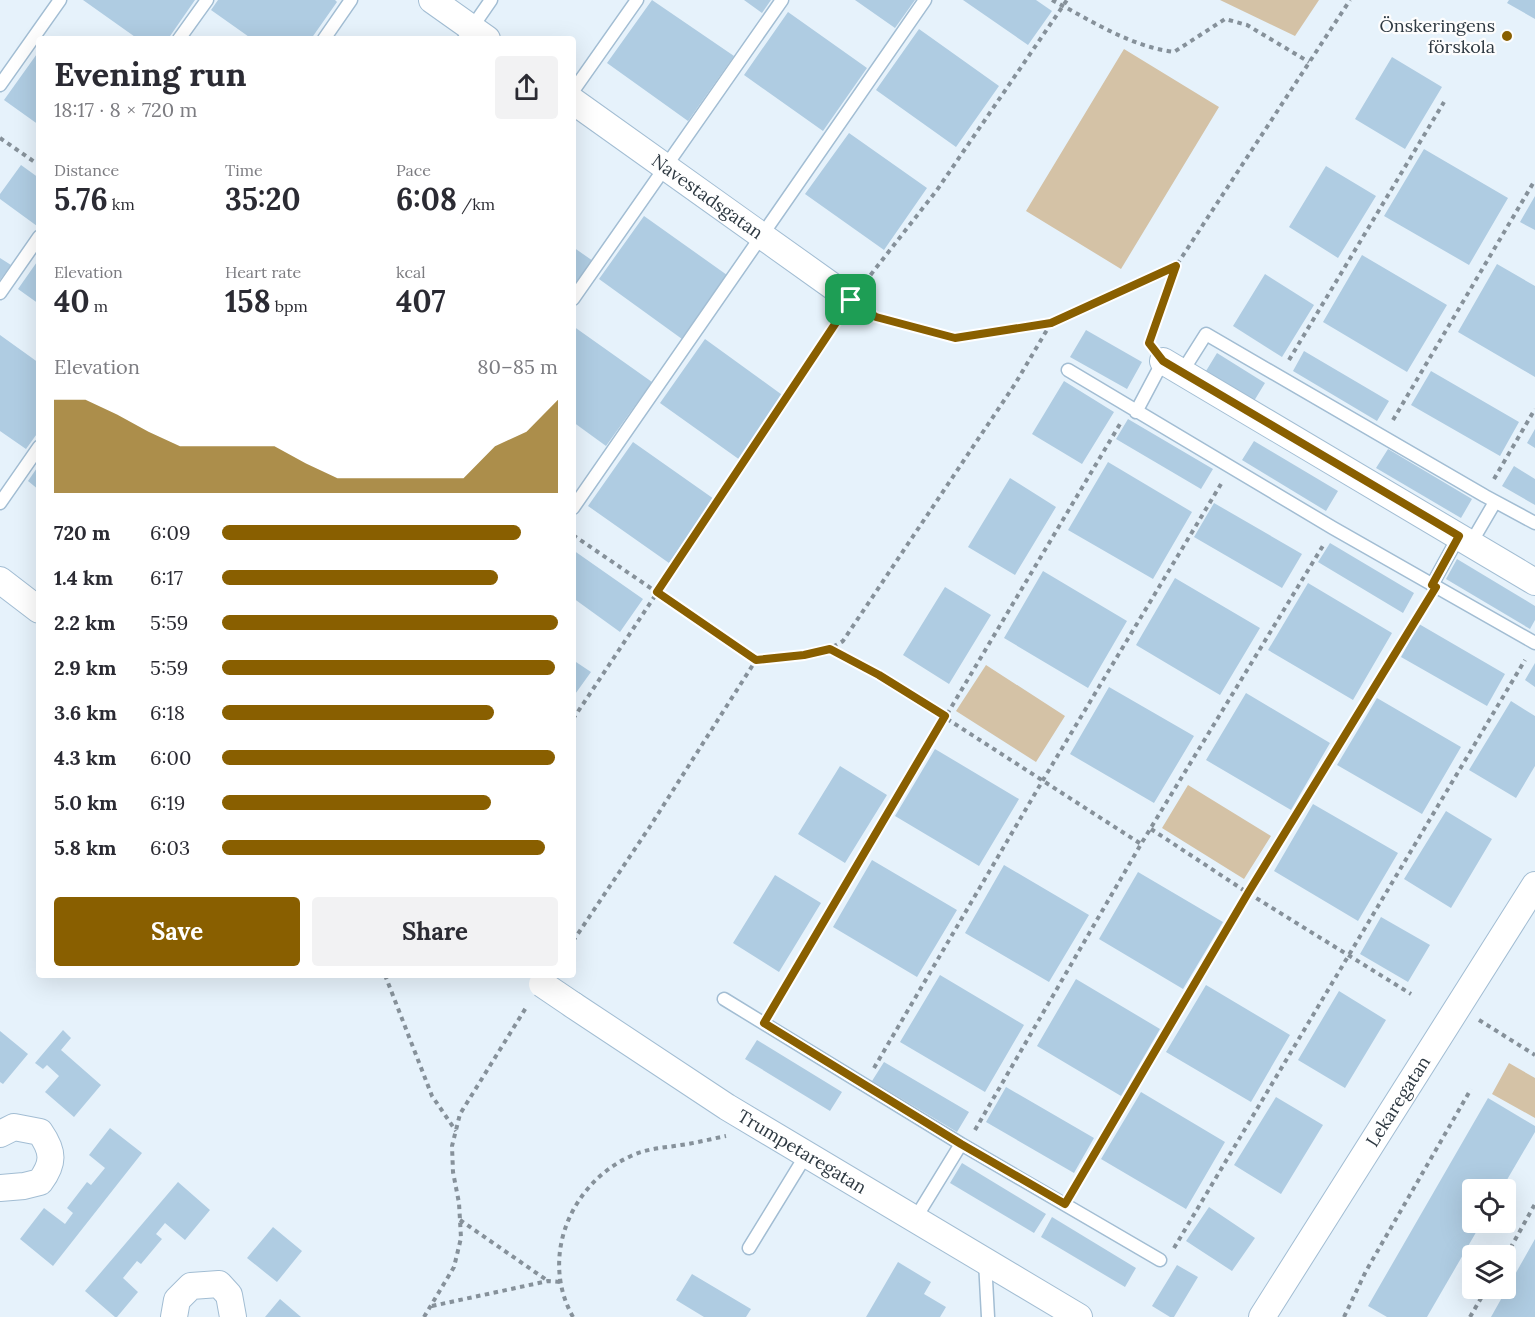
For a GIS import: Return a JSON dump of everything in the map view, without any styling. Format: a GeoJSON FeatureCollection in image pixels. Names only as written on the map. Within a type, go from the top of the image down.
{"type":"FeatureCollection","features":[{"type":"Feature","properties":{"kind":"street"},"geometry":{"type":"LineString","coordinates":[[432,0],[474,35]]}},
{"type":"Feature","properties":{"kind":"street","name":"Navestadsgatan"},"geometry":{"type":"LineString","coordinates":[[576,103],[847,297]]}},
{"type":"Feature","properties":{"kind":"street"},"geometry":{"type":"LineString","coordinates":[[1172,366],[1535,582]]}},
{"type":"Feature","properties":{"kind":"street"},"geometry":{"type":"LineString","coordinates":[[0,580],[36,608]]}},
{"type":"Feature","properties":{"kind":"street","name":"Lekaregatan"},"geometry":{"type":"LineString","coordinates":[[1262,1317],[1535,885]]}},
{"type":"Feature","properties":{"kind":"street","name":"Trumpetaregatan"},"geometry":{"type":"LineString","coordinates":[[533,988],[573,1005],[746,1119],[1079,1317]]}},
{"type":"Feature","properties":{"kind":"street"},"geometry":{"type":"LineString","coordinates":[[0,1134],[14,1127],[40,1132],[48,1144],[51,1156],[49,1169],[40,1182],[0,1188]]}},
{"type":"Feature","properties":{"kind":"street"},"geometry":{"type":"LineString","coordinates":[[174,1317],[177,1300],[190,1286],[219,1284],[229,1295],[233,1317]]}},
{"type":"Feature","properties":{"kind":"lane"},"geometry":{"type":"LineString","coordinates":[[0,85],[60,0]]}},
{"type":"Feature","properties":{"kind":"lane"},"geometry":{"type":"LineString","coordinates":[[181,36],[207,0]]}},
{"type":"Feature","properties":{"kind":"lane"},"geometry":{"type":"LineString","coordinates":[[326,36],[351,0]]}},
{"type":"Feature","properties":{"kind":"lane"},"geometry":{"type":"LineString","coordinates":[[474,35],[491,0]]}},
{"type":"Feature","properties":{"kind":"lane"},"geometry":{"type":"LineString","coordinates":[[576,86],[637,0]]}},
{"type":"Feature","properties":{"kind":"lane"},"geometry":{"type":"LineString","coordinates":[[576,295],[782,0]]}},
{"type":"Feature","properties":{"kind":"lane"},"geometry":{"type":"LineString","coordinates":[[576,504],[925,0]]}},
{"type":"Feature","properties":{"kind":"lane"},"geometry":{"type":"LineString","coordinates":[[0,293],[36,241]]}},
{"type":"Feature","properties":{"kind":"lane"},"geometry":{"type":"LineString","coordinates":[[1133,410],[1172,366],[1206,334],[1535,523]]}},
{"type":"Feature","properties":{"kind":"lane"},"geometry":{"type":"LineString","coordinates":[[1068,370],[1434,586],[1532,648]]}},
{"type":"Feature","properties":{"kind":"lane"},"geometry":{"type":"LineString","coordinates":[[0,503],[36,451]]}},
{"type":"Feature","properties":{"kind":"lane"},"geometry":{"type":"LineString","coordinates":[[1434,586],[1490,499]]}},
{"type":"Feature","properties":{"kind":"lane"},"geometry":{"type":"LineString","coordinates":[[724,999],[963,1145],[1160,1260]]}},
{"type":"Feature","properties":{"kind":"lane"},"geometry":{"type":"LineString","coordinates":[[915,1219],[963,1145]]}},
{"type":"Feature","properties":{"kind":"lane"},"geometry":{"type":"LineString","coordinates":[[749,1248],[806,1155]]}},
{"type":"Feature","properties":{"kind":"lane"},"geometry":{"type":"LineString","coordinates":[[985,1261],[988,1317]]}},
{"type":"Feature","properties":{"kind":"path"},"geometry":{"type":"LineString","coordinates":[[1052,0],[1104,29],[1152,49],[1174,52],[1225,19],[1247,25],[1309,62]]}},
{"type":"Feature","properties":{"kind":"path"},"geometry":{"type":"LineString","coordinates":[[576,714],[847,297],[937,190],[1067,0]]}},
{"type":"Feature","properties":{"kind":"path"},"geometry":{"type":"LineString","coordinates":[[1172,366],[1149,343],[1176,266],[1350,0]]}},
{"type":"Feature","properties":{"kind":"path"},"geometry":{"type":"LineString","coordinates":[[1279,376],[1444,102]]}},
{"type":"Feature","properties":{"kind":"path"},"geometry":{"type":"LineString","coordinates":[[0,138],[36,163]]}},
{"type":"Feature","properties":{"kind":"path"},"geometry":{"type":"LineString","coordinates":[[1383,436],[1535,180]]}},
{"type":"Feature","properties":{"kind":"path"},"geometry":{"type":"LineString","coordinates":[[847,297],[876,317],[955,338],[1051,323],[1176,266]]}},
{"type":"Feature","properties":{"kind":"path"},"geometry":{"type":"LineString","coordinates":[[576,537],[756,660],[804,655],[830,649],[843,641],[1015,384],[1051,323]]}},
{"type":"Feature","properties":{"kind":"path"},"geometry":{"type":"LineString","coordinates":[[1490,499],[1535,409]]}},
{"type":"Feature","properties":{"kind":"path"},"geometry":{"type":"LineString","coordinates":[[764,1023],[945,716],[1133,410]]}},
{"type":"Feature","properties":{"kind":"path"},"geometry":{"type":"LineString","coordinates":[[864,1084],[1042,780],[1231,468]]}},
{"type":"Feature","properties":{"kind":"path"},"geometry":{"type":"LineString","coordinates":[[963,1145],[1141,844],[1333,528]]}},
{"type":"Feature","properties":{"kind":"path"},"geometry":{"type":"LineString","coordinates":[[1065,1204],[1248,893],[1434,586]]}},
{"type":"Feature","properties":{"kind":"path"},"geometry":{"type":"LineString","coordinates":[[1160,1260],[1174,1249],[1532,648]]}},
{"type":"Feature","properties":{"kind":"path"},"geometry":{"type":"LineString","coordinates":[[830,649],[879,675],[945,716],[1141,844]]}},
{"type":"Feature","properties":{"kind":"path"},"geometry":{"type":"LineString","coordinates":[[576,937],[649,828],[756,660]]}},
{"type":"Feature","properties":{"kind":"path"},"geometry":{"type":"LineString","coordinates":[[1151,829],[1248,893],[1412,994]]}},
{"type":"Feature","properties":{"kind":"path"},"geometry":{"type":"LineString","coordinates":[[386,978],[432,1096],[456,1131]]}},
{"type":"Feature","properties":{"kind":"path"},"geometry":{"type":"LineString","coordinates":[[424,1317],[454,1267],[461,1238],[452,1146],[460,1114],[533,988]]}},
{"type":"Feature","properties":{"kind":"path"},"geometry":{"type":"LineString","coordinates":[[1458,1006],[1535,1055]]}},
{"type":"Feature","properties":{"kind":"path"},"geometry":{"type":"LineString","coordinates":[[1344,1317],[1365,1271],[1471,1089]]}},
{"type":"Feature","properties":{"kind":"path"},"geometry":{"type":"LineString","coordinates":[[573,1317],[560,1282],[559,1248],[564,1228],[576,1205],[593,1183],[612,1166],[652,1148],[681,1145],[736,1134],[746,1119]]}},
{"type":"Feature","properties":{"kind":"path"},"geometry":{"type":"LineString","coordinates":[[1512,1245],[1535,1204]]}},
{"type":"Feature","properties":{"kind":"path"},"geometry":{"type":"LineString","coordinates":[[460,1220],[548,1281]]}},
{"type":"Feature","properties":{"kind":"path"},"geometry":{"type":"LineString","coordinates":[[431,1307],[548,1281],[560,1282]]}},
{"type":"Feature","properties":{"kind":"path"},"geometry":{"type":"LineString","coordinates":[[1470,1317],[1481,1299]]}},
{"type":"Feature","properties":{"kind":"shaded area"},"geometry":{"type":"Polygon","coordinates":[[[1220,0],[1319,0],[1295,36],[1220,0]]]}},
{"type":"Feature","properties":{"kind":"shaded area"},"geometry":{"type":"Polygon","coordinates":[[[1124,49],[1219,107],[1121,269],[1026,211],[1124,49]]]}},
{"type":"Feature","properties":{"kind":"shaded area"},"geometry":{"type":"Polygon","coordinates":[[[986,665],[1065,716],[1036,762],[956,711],[986,665]]]}},
{"type":"Feature","properties":{"kind":"shaded area"},"geometry":{"type":"Polygon","coordinates":[[[1188,785],[1271,836],[1244,879],[1162,828],[1188,785]]]}},
{"type":"Feature","properties":{"kind":"shaded area"},"geometry":{"type":"Polygon","coordinates":[[[1509,1063],[1535,1078],[1535,1118],[1492,1094],[1509,1063]]]}},
{"type":"Feature","properties":{"kind":"building"},"geometry":{"type":"Polygon","coordinates":[[[83,0],[195,0],[170,36],[134,36],[83,0]]]}},
{"type":"Feature","properties":{"kind":"building"},"geometry":{"type":"Polygon","coordinates":[[[218,0],[335,0],[337,2],[313,36],[248,36],[211,10],[218,0]]]}},
{"type":"Feature","properties":{"kind":"building"},"geometry":{"type":"Polygon","coordinates":[[[652,0],[734,56],[688,121],[607,63],[652,0]]]}},
{"type":"Feature","properties":{"kind":"building"},"geometry":{"type":"Polygon","coordinates":[[[744,0],[771,0],[762,13],[744,0]]]}},
{"type":"Feature","properties":{"kind":"building"},"geometry":{"type":"Polygon","coordinates":[[[855,0],[915,0],[895,28],[855,0]]]}},
{"type":"Feature","properties":{"kind":"building"},"geometry":{"type":"Polygon","coordinates":[[[963,0],[1036,0],[1052,11],[1028,45],[963,0]]]}},
{"type":"Feature","properties":{"kind":"building"},"geometry":{"type":"Polygon","coordinates":[[[1509,0],[1535,0],[1535,19],[1507,3],[1509,0]]]}},
{"type":"Feature","properties":{"kind":"building"},"geometry":{"type":"Polygon","coordinates":[[[788,12],[867,68],[823,131],[744,75],[788,12]]]}},
{"type":"Feature","properties":{"kind":"building"},"geometry":{"type":"Polygon","coordinates":[[[919,29],[999,86],[956,147],[876,90],[919,29]]]}},
{"type":"Feature","properties":{"kind":"building"},"geometry":{"type":"Polygon","coordinates":[[[36,55],[36,123],[4,100],[36,55]]]}},
{"type":"Feature","properties":{"kind":"building"},"geometry":{"type":"Polygon","coordinates":[[[1392,57],[1442,87],[1405,149],[1355,119],[1392,57]]]}},
{"type":"Feature","properties":{"kind":"building"},"geometry":{"type":"Polygon","coordinates":[[[849,133],[927,188],[884,250],[805,194],[849,133]]]}},
{"type":"Feature","properties":{"kind":"building"},"geometry":{"type":"Polygon","coordinates":[[[1424,149],[1508,198],[1469,265],[1384,216],[1424,149]]]}},
{"type":"Feature","properties":{"kind":"building"},"geometry":{"type":"Polygon","coordinates":[[[21,165],[36,176],[36,225],[0,199],[0,194],[21,165]]]}},
{"type":"Feature","properties":{"kind":"building"},"geometry":{"type":"Polygon","coordinates":[[[1326,166],[1376,196],[1338,258],[1289,227],[1326,166]]]}},
{"type":"Feature","properties":{"kind":"building"},"geometry":{"type":"Polygon","coordinates":[[[1535,196],[1535,230],[1520,222],[1535,196]]]}},
{"type":"Feature","properties":{"kind":"building"},"geometry":{"type":"Polygon","coordinates":[[[644,216],[727,275],[682,339],[599,279],[644,216]]]}},
{"type":"Feature","properties":{"kind":"building"},"geometry":{"type":"Polygon","coordinates":[[[576,249],[593,261],[576,285],[576,249]]]}},
{"type":"Feature","properties":{"kind":"building"},"geometry":{"type":"Polygon","coordinates":[[[1362,255],[1447,305],[1407,372],[1323,322],[1362,255]]]}},
{"type":"Feature","properties":{"kind":"building"},"geometry":{"type":"Polygon","coordinates":[[[0,258],[11,265],[0,280],[0,258]]]}},
{"type":"Feature","properties":{"kind":"building"},"geometry":{"type":"Polygon","coordinates":[[[36,263],[36,302],[18,289],[36,263]]]}},
{"type":"Feature","properties":{"kind":"building"},"geometry":{"type":"Polygon","coordinates":[[[1497,264],[1535,286],[1535,377],[1458,332],[1497,264]]]}},
{"type":"Feature","properties":{"kind":"building"},"geometry":{"type":"Polygon","coordinates":[[[1265,274],[1314,305],[1282,357],[1233,326],[1265,274]]]}},
{"type":"Feature","properties":{"kind":"building"},"geometry":{"type":"Polygon","coordinates":[[[576,328],[652,382],[606,446],[576,424],[576,328]]]}},
{"type":"Feature","properties":{"kind":"building"},"geometry":{"type":"Polygon","coordinates":[[[1086,330],[1142,362],[1127,389],[1070,357],[1086,330]]]}},
{"type":"Feature","properties":{"kind":"building"},"geometry":{"type":"Polygon","coordinates":[[[0,335],[36,361],[36,435],[26,449],[0,431],[0,335]]]}},
{"type":"Feature","properties":{"kind":"building"},"geometry":{"type":"Polygon","coordinates":[[[705,339],[785,397],[740,460],[660,403],[705,339]]]}},
{"type":"Feature","properties":{"kind":"building"},"geometry":{"type":"Polygon","coordinates":[[[1304,351],[1389,401],[1377,421],[1293,371],[1304,351]]]}},
{"type":"Feature","properties":{"kind":"building"},"geometry":{"type":"Polygon","coordinates":[[[1217,353],[1265,383],[1254,401],[1206,371],[1217,353]]]}},
{"type":"Feature","properties":{"kind":"building"},"geometry":{"type":"Polygon","coordinates":[[[1431,371],[1519,422],[1500,456],[1411,405],[1431,371]]]}},
{"type":"Feature","properties":{"kind":"building"},"geometry":{"type":"Polygon","coordinates":[[[1064,381],[1114,412],[1082,464],[1032,434],[1064,381]]]}},
{"type":"Feature","properties":{"kind":"building"},"geometry":{"type":"Polygon","coordinates":[[[1128,419],[1213,469],[1201,489],[1116,439],[1128,419]]]}},
{"type":"Feature","properties":{"kind":"building"},"geometry":{"type":"Polygon","coordinates":[[[1535,429],[1535,448],[1527,443],[1535,429]]]}},
{"type":"Feature","properties":{"kind":"building"},"geometry":{"type":"Polygon","coordinates":[[[1254,441],[1338,491],[1326,511],[1242,460],[1254,441]]]}},
{"type":"Feature","properties":{"kind":"building"},"geometry":{"type":"Polygon","coordinates":[[[633,442],[714,499],[669,563],[588,506],[633,442]]]}},
{"type":"Feature","properties":{"kind":"building"},"geometry":{"type":"Polygon","coordinates":[[[1388,449],[1472,499],[1461,518],[1376,468],[1388,449]]]}},
{"type":"Feature","properties":{"kind":"building"},"geometry":{"type":"Polygon","coordinates":[[[1108,462],[1192,512],[1153,579],[1068,530],[1108,462]]]}},
{"type":"Feature","properties":{"kind":"building"},"geometry":{"type":"Polygon","coordinates":[[[1514,466],[1535,479],[1535,505],[1502,486],[1514,466]]]}},
{"type":"Feature","properties":{"kind":"building"},"geometry":{"type":"Polygon","coordinates":[[[36,469],[36,488],[28,481],[36,469]]]}},
{"type":"Feature","properties":{"kind":"building"},"geometry":{"type":"Polygon","coordinates":[[[1010,478],[1056,507],[1015,575],[968,547],[1010,478]]]}},
{"type":"Feature","properties":{"kind":"building"},"geometry":{"type":"Polygon","coordinates":[[[1214,503],[1302,554],[1282,588],[1194,537],[1214,503]]]}},
{"type":"Feature","properties":{"kind":"building"},"geometry":{"type":"Polygon","coordinates":[[[1330,543],[1414,593],[1403,613],[1318,562],[1330,543]]]}},
{"type":"Feature","properties":{"kind":"building"},"geometry":{"type":"Polygon","coordinates":[[[576,552],[643,599],[620,632],[576,600],[576,552]]]}},
{"type":"Feature","properties":{"kind":"building"},"geometry":{"type":"Polygon","coordinates":[[[1457,559],[1535,606],[1535,620],[1530,629],[1446,579],[1457,559]]]}},
{"type":"Feature","properties":{"kind":"building"},"geometry":{"type":"Polygon","coordinates":[[[1043,571],[1127,621],[1088,688],[1004,638],[1043,571]]]}},
{"type":"Feature","properties":{"kind":"building"},"geometry":{"type":"Polygon","coordinates":[[[1175,578],[1260,628],[1220,695],[1136,645],[1175,578]]]}},
{"type":"Feature","properties":{"kind":"building"},"geometry":{"type":"Polygon","coordinates":[[[1308,583],[1392,633],[1353,700],[1268,650],[1308,583]]]}},
{"type":"Feature","properties":{"kind":"building"},"geometry":{"type":"Polygon","coordinates":[[[945,587],[991,615],[949,684],[903,655],[945,587]]]}},
{"type":"Feature","properties":{"kind":"building"},"geometry":{"type":"Polygon","coordinates":[[[1419,624],[1505,674],[1487,706],[1401,657],[1419,624]]]}},
{"type":"Feature","properties":{"kind":"building"},"geometry":{"type":"Polygon","coordinates":[[[576,662],[591,672],[576,693],[576,662]]]}},
{"type":"Feature","properties":{"kind":"building"},"geometry":{"type":"Polygon","coordinates":[[[1535,663],[1535,687],[1525,680],[1535,663]]]}},
{"type":"Feature","properties":{"kind":"building"},"geometry":{"type":"Polygon","coordinates":[[[1109,687],[1194,736],[1154,803],[1070,754],[1109,687]]]}},
{"type":"Feature","properties":{"kind":"building"},"geometry":{"type":"Polygon","coordinates":[[[1246,693],[1330,743],[1291,810],[1206,760],[1246,693]]]}},
{"type":"Feature","properties":{"kind":"building"},"geometry":{"type":"Polygon","coordinates":[[[1377,698],[1461,747],[1422,814],[1337,765],[1377,698]]]}},
{"type":"Feature","properties":{"kind":"building"},"geometry":{"type":"Polygon","coordinates":[[[1511,701],[1535,716],[1535,766],[1516,798],[1469,770],[1511,701]]]}},
{"type":"Feature","properties":{"kind":"building"},"geometry":{"type":"Polygon","coordinates":[[[935,749],[1019,799],[979,866],[895,816],[935,749]]]}},
{"type":"Feature","properties":{"kind":"building"},"geometry":{"type":"Polygon","coordinates":[[[840,766],[887,795],[845,863],[798,834],[840,766]]]}},
{"type":"Feature","properties":{"kind":"building"},"geometry":{"type":"Polygon","coordinates":[[[1313,804],[1398,853],[1358,921],[1274,871],[1313,804]]]}},
{"type":"Feature","properties":{"kind":"building"},"geometry":{"type":"Polygon","coordinates":[[[1446,811],[1492,839],[1451,908],[1404,879],[1446,811]]]}},
{"type":"Feature","properties":{"kind":"building"},"geometry":{"type":"Polygon","coordinates":[[[872,860],[957,910],[917,977],[833,927],[872,860]]]}},
{"type":"Feature","properties":{"kind":"building"},"geometry":{"type":"Polygon","coordinates":[[[1004,865],[1089,915],[1049,982],[965,933],[1004,865]]]}},
{"type":"Feature","properties":{"kind":"building"},"geometry":{"type":"Polygon","coordinates":[[[1138,872],[1223,922],[1183,989],[1099,939],[1138,872]]]}},
{"type":"Feature","properties":{"kind":"building"},"geometry":{"type":"Polygon","coordinates":[[[775,875],[821,903],[779,972],[733,943],[775,875]]]}},
{"type":"Feature","properties":{"kind":"building"},"geometry":{"type":"Polygon","coordinates":[[[1381,917],[1430,945],[1408,982],[1360,954],[1381,917]]]}},
{"type":"Feature","properties":{"kind":"building"},"geometry":{"type":"Polygon","coordinates":[[[940,975],[1024,1025],[985,1092],[900,1042],[940,975]]]}},
{"type":"Feature","properties":{"kind":"building"},"geometry":{"type":"Polygon","coordinates":[[[1076,979],[1160,1029],[1121,1096],[1037,1046],[1076,979]]]}},
{"type":"Feature","properties":{"kind":"building"},"geometry":{"type":"Polygon","coordinates":[[[1206,985],[1290,1035],[1251,1102],[1166,1052],[1206,985]]]}},
{"type":"Feature","properties":{"kind":"building"},"geometry":{"type":"Polygon","coordinates":[[[1339,991],[1386,1020],[1345,1088],[1298,1060],[1339,991]]]}},
{"type":"Feature","properties":{"kind":"building"},"geometry":{"type":"Polygon","coordinates":[[[63,1030],[71,1038],[61,1050],[101,1085],[74,1117],[45,1092],[59,1076],[47,1065],[43,1069],[35,1063],[63,1030]]]}},
{"type":"Feature","properties":{"kind":"building"},"geometry":{"type":"Polygon","coordinates":[[[0,1031],[28,1054],[3,1084],[0,1082],[0,1031]]]}},
{"type":"Feature","properties":{"kind":"building"},"geometry":{"type":"Polygon","coordinates":[[[757,1040],[842,1092],[830,1111],[745,1059],[757,1040]]]}},
{"type":"Feature","properties":{"kind":"building"},"geometry":{"type":"Polygon","coordinates":[[[884,1062],[969,1112],[957,1132],[872,1081],[884,1062]]]}},
{"type":"Feature","properties":{"kind":"building"},"geometry":{"type":"Polygon","coordinates":[[[1006,1087],[1094,1138],[1074,1173],[986,1122],[1006,1087]]]}},
{"type":"Feature","properties":{"kind":"building"},"geometry":{"type":"Polygon","coordinates":[[[1141,1092],[1225,1142],[1186,1209],[1101,1159],[1141,1092]]]}},
{"type":"Feature","properties":{"kind":"building"},"geometry":{"type":"Polygon","coordinates":[[[1276,1097],[1323,1125],[1281,1194],[1234,1165],[1276,1097]]]}},
{"type":"Feature","properties":{"kind":"building"},"geometry":{"type":"Polygon","coordinates":[[[1488,1098],[1535,1126],[1535,1132],[1507,1179],[1462,1179],[1462,1233],[1476,1233],[1469,1245],[1462,1245],[1462,1257],[1427,1317],[1387,1317],[1368,1306],[1488,1098]]]}},
{"type":"Feature","properties":{"kind":"building"},"geometry":{"type":"Polygon","coordinates":[[[110,1128],[142,1153],[53,1266],[20,1239],[44,1208],[65,1224],[73,1213],[67,1208],[87,1182],[91,1185],[105,1168],[89,1155],[110,1128]]]}},
{"type":"Feature","properties":{"kind":"building"},"geometry":{"type":"Polygon","coordinates":[[[962,1163],[1046,1214],[1034,1233],[950,1183],[962,1163]]]}},
{"type":"Feature","properties":{"kind":"building"},"geometry":{"type":"Polygon","coordinates":[[[178,1182],[210,1210],[185,1240],[165,1223],[156,1234],[162,1239],[141,1264],[137,1261],[123,1278],[138,1292],[115,1317],[85,1291],[178,1182]]]}},
{"type":"Feature","properties":{"kind":"building"},"geometry":{"type":"Polygon","coordinates":[[[1209,1207],[1255,1238],[1232,1271],[1186,1241],[1209,1207]]]}},
{"type":"Feature","properties":{"kind":"building"},"geometry":{"type":"Polygon","coordinates":[[[1052,1217],[1136,1268],[1125,1287],[1041,1237],[1052,1217]]]}},
{"type":"Feature","properties":{"kind":"building"},"geometry":{"type":"Polygon","coordinates":[[[273,1227],[302,1251],[277,1282],[247,1258],[273,1227]]]}},
{"type":"Feature","properties":{"kind":"building"},"geometry":{"type":"Polygon","coordinates":[[[1535,1239],[1535,1317],[1491,1317],[1501,1299],[1516,1299],[1516,1273],[1535,1239]]]}},
{"type":"Feature","properties":{"kind":"building"},"geometry":{"type":"Polygon","coordinates":[[[898,1262],[931,1282],[924,1294],[946,1307],[940,1317],[866,1317],[898,1262]]]}},
{"type":"Feature","properties":{"kind":"building"},"geometry":{"type":"Polygon","coordinates":[[[1177,1265],[1198,1277],[1174,1317],[1170,1317],[1152,1306],[1177,1265]]]}},
{"type":"Feature","properties":{"kind":"building"},"geometry":{"type":"Polygon","coordinates":[[[692,1274],[751,1309],[746,1317],[704,1317],[676,1300],[692,1274]]]}},
{"type":"Feature","properties":{"kind":"building"},"geometry":{"type":"Polygon","coordinates":[[[280,1299],[301,1317],[265,1317],[280,1299]]]}},
{"type":"Feature","properties":{"kind":"place","name":"Önskeringens förskola"},"geometry":{"type":"Point","coordinates":[1507,36]}},
{"type":"Feature","properties":{"kind":"route"},"geometry":{"type":"LineString","coordinates":[[1176,266],[1149,343],[1163,361],[1459,536],[1432,585],[1436,587],[1248,893],[1065,1204],[961,1144],[764,1023],[945,716],[879,675],[830,649],[804,655],[756,660],[657,592],[851,300],[876,317],[955,338],[1051,323],[1176,266]]}}]}
